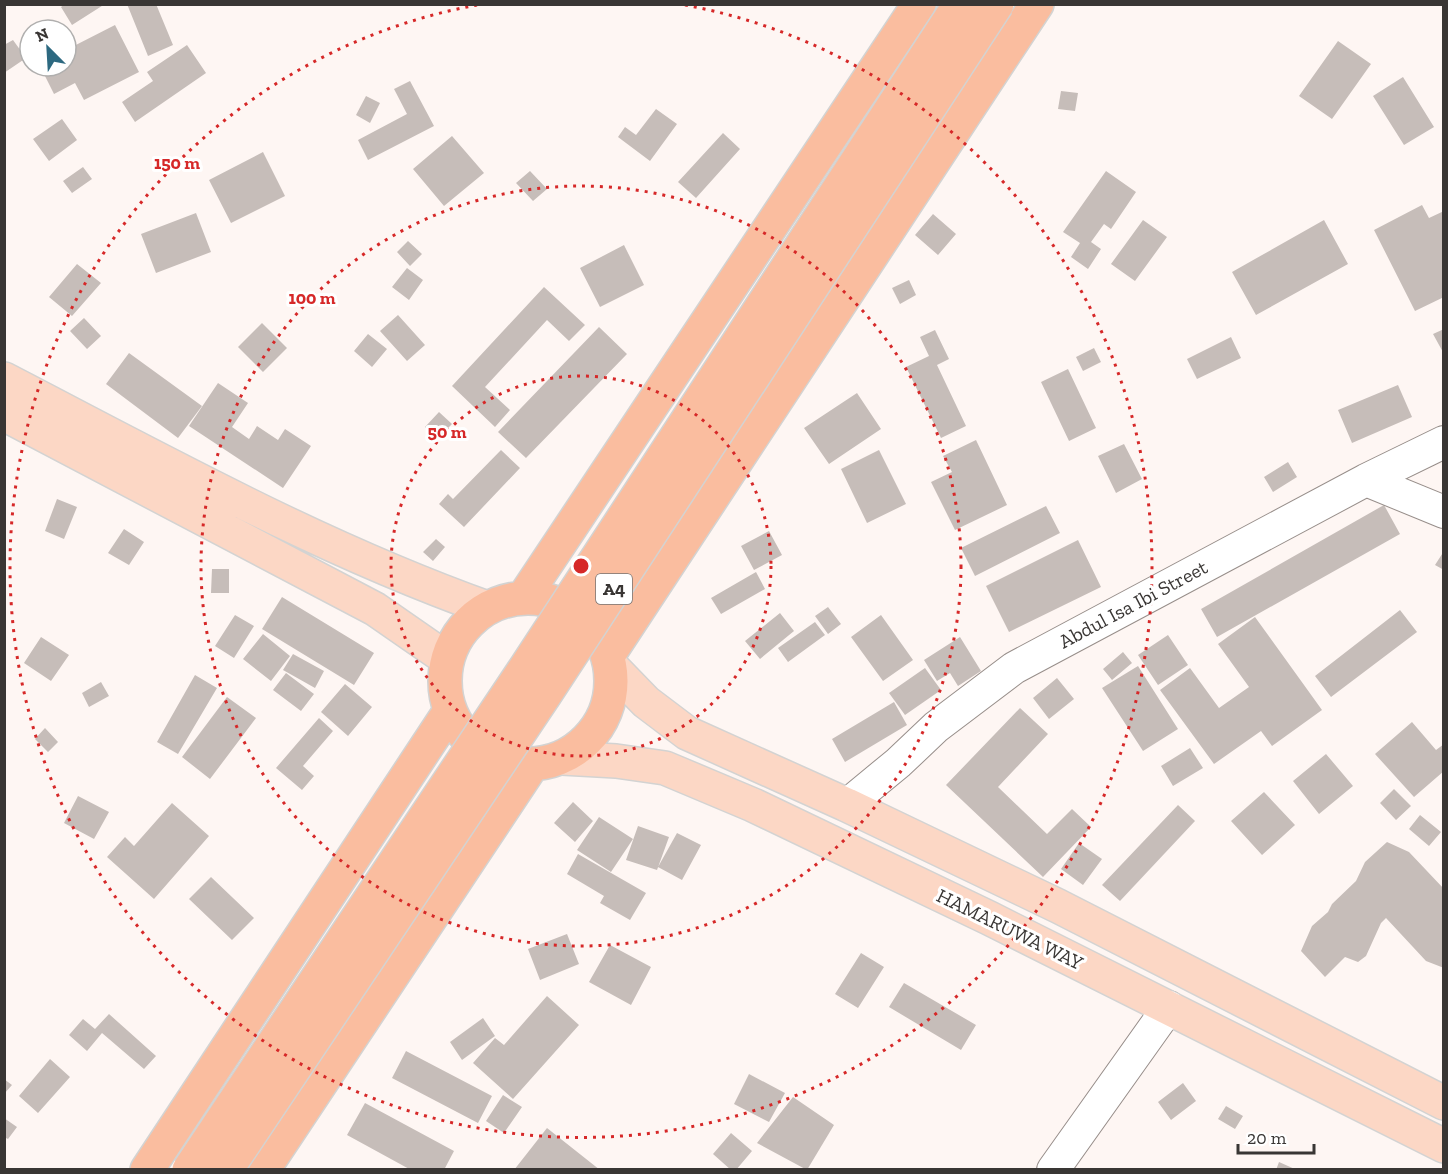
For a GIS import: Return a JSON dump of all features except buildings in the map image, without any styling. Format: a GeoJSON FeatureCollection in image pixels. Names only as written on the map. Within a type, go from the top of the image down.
{"type":"FeatureCollection","features":[{"type":"Feature","properties":{"kind":"highway"},"geometry":{"type":"LineString","coordinates":[[524,597],[919,4]]}},
{"type":"Feature","properties":{"kind":"highway","name":"A4"},"geometry":{"type":"LineString","coordinates":[[189,1170],[526,667],[960,4]]}},
{"type":"Feature","properties":{"kind":"highway","name":"A4"},"geometry":{"type":"LineString","coordinates":[[226,1170],[558,674],[997,4]]}},
{"type":"Feature","properties":{"kind":"highway","name":"A4"},"geometry":{"type":"LineString","coordinates":[[547,761],[506,762],[482,751],[462,734],[450,711],[444,685],[447,658],[462,629],[487,608],[505,600],[524,597],[549,599],[573,609],[592,626],[610,661],[1037,4]]}},
{"type":"Feature","properties":{"kind":"highway"},"geometry":{"type":"LineString","coordinates":[[263,1170],[547,761],[592,736],[610,704],[610,661]]}},
{"type":"Feature","properties":{"kind":"highway"},"geometry":{"type":"LineString","coordinates":[[147,1170],[450,711]]}},
{"type":"Feature","properties":{"kind":"main road"},"geometry":{"type":"LineString","coordinates":[[4,379],[234,499],[424,585],[487,608]]}},
{"type":"Feature","properties":{"kind":"main road"},"geometry":{"type":"LineString","coordinates":[[4,414],[375,609],[447,658]]}},
{"type":"Feature","properties":{"kind":"main road"},"geometry":{"type":"LineString","coordinates":[[610,661],[646,702],[687,733],[847,805],[1058,906],[1443,1103]]}},
{"type":"Feature","properties":{"kind":"main road","name":"HAMARUWA WAY"},"geometry":{"type":"LineString","coordinates":[[547,761],[616,761],[665,768],[753,805],[1169,1006],[1443,1146]]}},
{"type":"Feature","properties":{"kind":"street","name":"Abdul Isa Ibi Street"},"geometry":{"type":"LineString","coordinates":[[847,805],[936,728],[1014,668],[1366,480],[1443,442]]}},
{"type":"Feature","properties":{"kind":"street"},"geometry":{"type":"LineString","coordinates":[[1366,480],[1443,512]]}},
{"type":"Feature","properties":{"kind":"street"},"geometry":{"type":"LineString","coordinates":[[1053,1170],[1169,1006]]}}]}
